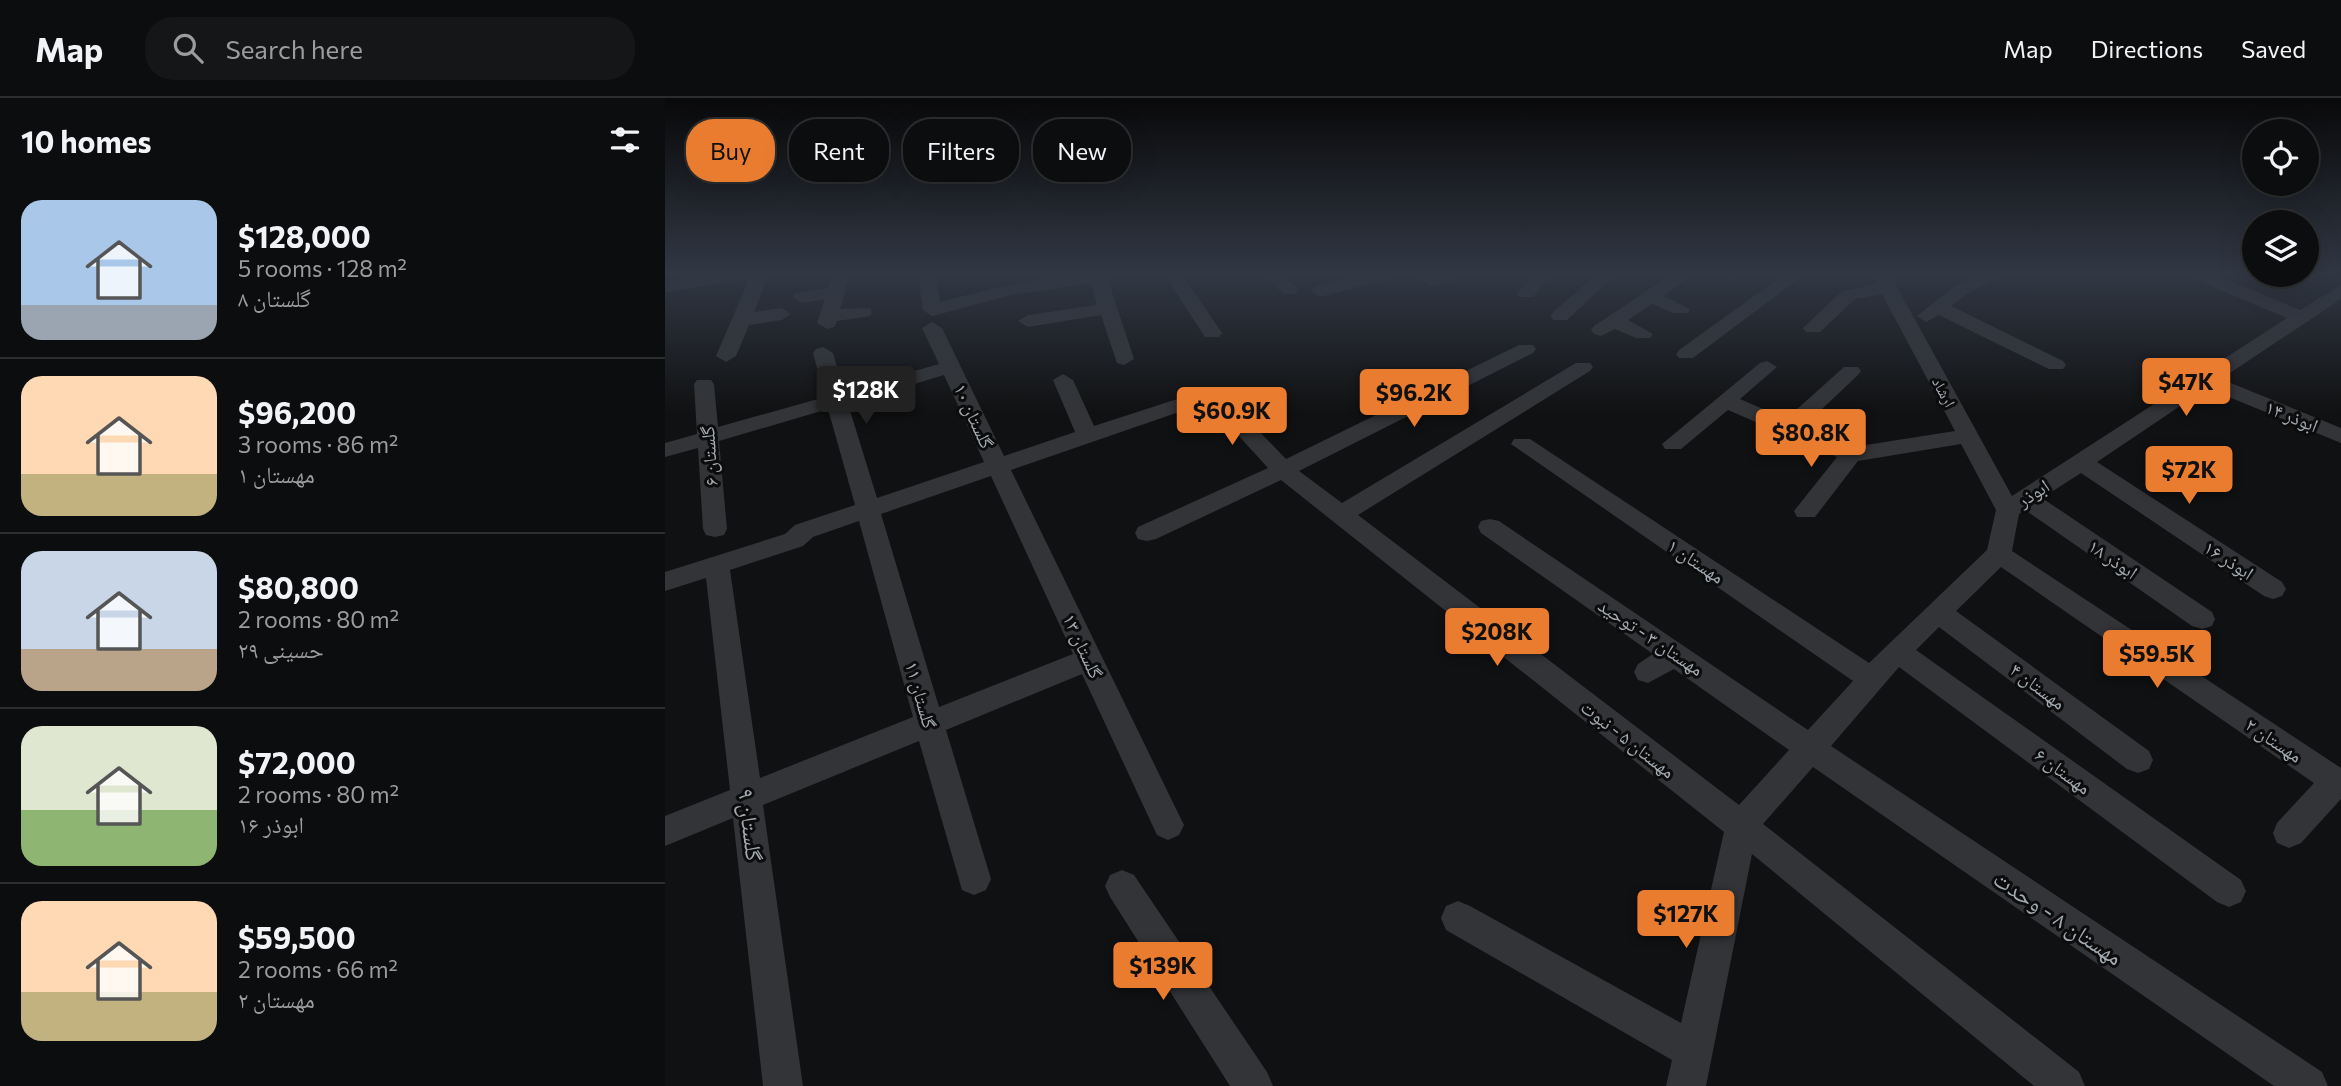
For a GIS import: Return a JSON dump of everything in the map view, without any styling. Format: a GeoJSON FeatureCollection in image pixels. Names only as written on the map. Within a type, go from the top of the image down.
{"type":"FeatureCollection","features":[{"type":"Feature","properties":{"kind":"street"},"geometry":{"type":"LineString","coordinates":[[726,356],[741,320]]}},
{"type":"Feature","properties":{"kind":"street","name":"گلستان ۱۰"},"geometry":{"type":"LineString","coordinates":[[932,320],[951,367],[998,466]]}},
{"type":"Feature","properties":{"kind":"street"},"geometry":{"type":"LineString","coordinates":[[1028,321],[1034,320]]}},
{"type":"Feature","properties":{"kind":"street"},"geometry":{"type":"LineString","coordinates":[[1110,320],[1124,359]]}},
{"type":"Feature","properties":{"kind":"street"},"geometry":{"type":"LineString","coordinates":[[1204,320],[1212,332]]}},
{"type":"Feature","properties":{"kind":"street"},"geometry":{"type":"LineString","coordinates":[[1617,320],[1608,326],[1643,334]]}},
{"type":"Feature","properties":{"kind":"street"},"geometry":{"type":"LineString","coordinates":[[1686,354],[1733,320]]}},
{"type":"Feature","properties":{"kind":"street"},"geometry":{"type":"LineString","coordinates":[[1813,328],[1822,320]]}},
{"type":"Feature","properties":{"kind":"street","name":"ارشاد"},"geometry":{"type":"LineString","coordinates":[[1906,320],[1968,436],[2016,504]]}},
{"type":"Feature","properties":{"kind":"street"},"geometry":{"type":"LineString","coordinates":[[1909,326],[1919,320]]}},
{"type":"Feature","properties":{"kind":"street"},"geometry":{"type":"LineString","coordinates":[[1963,320],[2056,366]]}},
{"type":"Feature","properties":{"kind":"street","name":"ابوذر"},"geometry":{"type":"LineString","coordinates":[[1999,554],[2016,504],[2205,380],[2304,320]]}},
{"type":"Feature","properties":{"kind":"street"},"geometry":{"type":"LineString","coordinates":[[1147,533],[1283,470],[1526,349]]}},
{"type":"Feature","properties":{"kind":"street"},"geometry":{"type":"LineString","coordinates":[[823,353],[868,510]]}},
{"type":"Feature","properties":{"kind":"street"},"geometry":{"type":"LineString","coordinates":[[665,450],[951,367]]}},
{"type":"Feature","properties":{"kind":"street"},"geometry":{"type":"LineString","coordinates":[[1340,515],[1583,367]]}},
{"type":"Feature","properties":{"kind":"street"},"geometry":{"type":"LineString","coordinates":[[1673,444],[1767,368]]}},
{"type":"Feature","properties":{"kind":"street"},"geometry":{"type":"LineString","coordinates":[[1789,428],[1851,371]]}},
{"type":"Feature","properties":{"kind":"street"},"geometry":{"type":"LineString","coordinates":[[665,582],[794,540],[804,531],[1088,436],[1063,380]]}},
{"type":"Feature","properties":{"kind":"street","name":"ابوذر ۱۴"},"geometry":{"type":"LineString","coordinates":[[2205,380],[2341,436]]}},
{"type":"Feature","properties":{"kind":"street","name":"گلستان ۶"},"geometry":{"type":"LineString","coordinates":[[704,384],[715,528]]}},
{"type":"Feature","properties":{"kind":"street","name":"مهستان ۵ - نبوت"},"geometry":{"type":"LineString","coordinates":[[1088,436],[1212,394],[1283,470],[1741,826],[2065,1086]]}},
{"type":"Feature","properties":{"kind":"street"},"geometry":{"type":"LineString","coordinates":[[1726,401],[1851,455],[1968,436]]}},
{"type":"Feature","properties":{"kind":"street","name":"مهستان ۱"},"geometry":{"type":"LineString","coordinates":[[1522,444],[1871,679]]}},
{"type":"Feature","properties":{"kind":"street"},"geometry":{"type":"LineString","coordinates":[[1806,511],[1851,455]]}},
{"type":"Feature","properties":{"kind":"street","name":"ابوذر ۱۶"},"geometry":{"type":"LineString","coordinates":[[2080,462],[2273,589]]}},
{"type":"Feature","properties":{"kind":"street","name":"گلستان ۱۳"},"geometry":{"type":"LineString","coordinates":[[998,466],[1168,825]]}},
{"type":"Feature","properties":{"kind":"street","name":"ابوذر ۱۸"},"geometry":{"type":"LineString","coordinates":[[2016,504],[2201,619]]}},
{"type":"Feature","properties":{"kind":"street","name":"گلستان ۱۱"},"geometry":{"type":"LineString","coordinates":[[868,510],[974,879]]}},
{"type":"Feature","properties":{"kind":"street","name":"مهستان ۳ - توحید"},"geometry":{"type":"LineString","coordinates":[[1490,527],[1812,747]]}},
{"type":"Feature","properties":{"kind":"street"},"geometry":{"type":"LineString","coordinates":[[665,570],[793,529],[804,531]]}},
{"type":"Feature","properties":{"kind":"street"},"geometry":{"type":"LineString","coordinates":[[1686,1086],[1741,826],[1897,651],[1999,554]]}},
{"type":"Feature","properties":{"kind":"street","name":"مهستان ۲"},"geometry":{"type":"LineString","coordinates":[[1999,554],[2338,783]]}},
{"type":"Feature","properties":{"kind":"street","name":"گلستان ۹"},"geometry":{"type":"LineString","coordinates":[[717,565],[783,1086]]}},
{"type":"Feature","properties":{"kind":"street","name":"مهستان ۴"},"geometry":{"type":"LineString","coordinates":[[1938,612],[2138,760]]}},
{"type":"Feature","properties":{"kind":"street","name":"مهستان ۶"},"geometry":{"type":"LineString","coordinates":[[1897,651],[2229,891]]}},
{"type":"Feature","properties":{"kind":"street"},"geometry":{"type":"LineString","coordinates":[[1648,672],[1675,653]]}},
{"type":"Feature","properties":{"kind":"street"},"geometry":{"type":"LineString","coordinates":[[665,831],[1089,659]]}},
{"type":"Feature","properties":{"kind":"street","name":"مهستان ۸ - وحدت"},"geometry":{"type":"LineString","coordinates":[[1812,747],[2058,919],[2308,1086]]}},
{"type":"Feature","properties":{"kind":"street"},"geometry":{"type":"LineString","coordinates":[[2289,833],[2338,783]]}},
{"type":"Feature","properties":{"kind":"street"},"geometry":{"type":"LineString","coordinates":[[1122,886],[1253,1086]]}},
{"type":"Feature","properties":{"kind":"street"},"geometry":{"type":"LineString","coordinates":[[1458,918],[1694,1051]]}}]}
